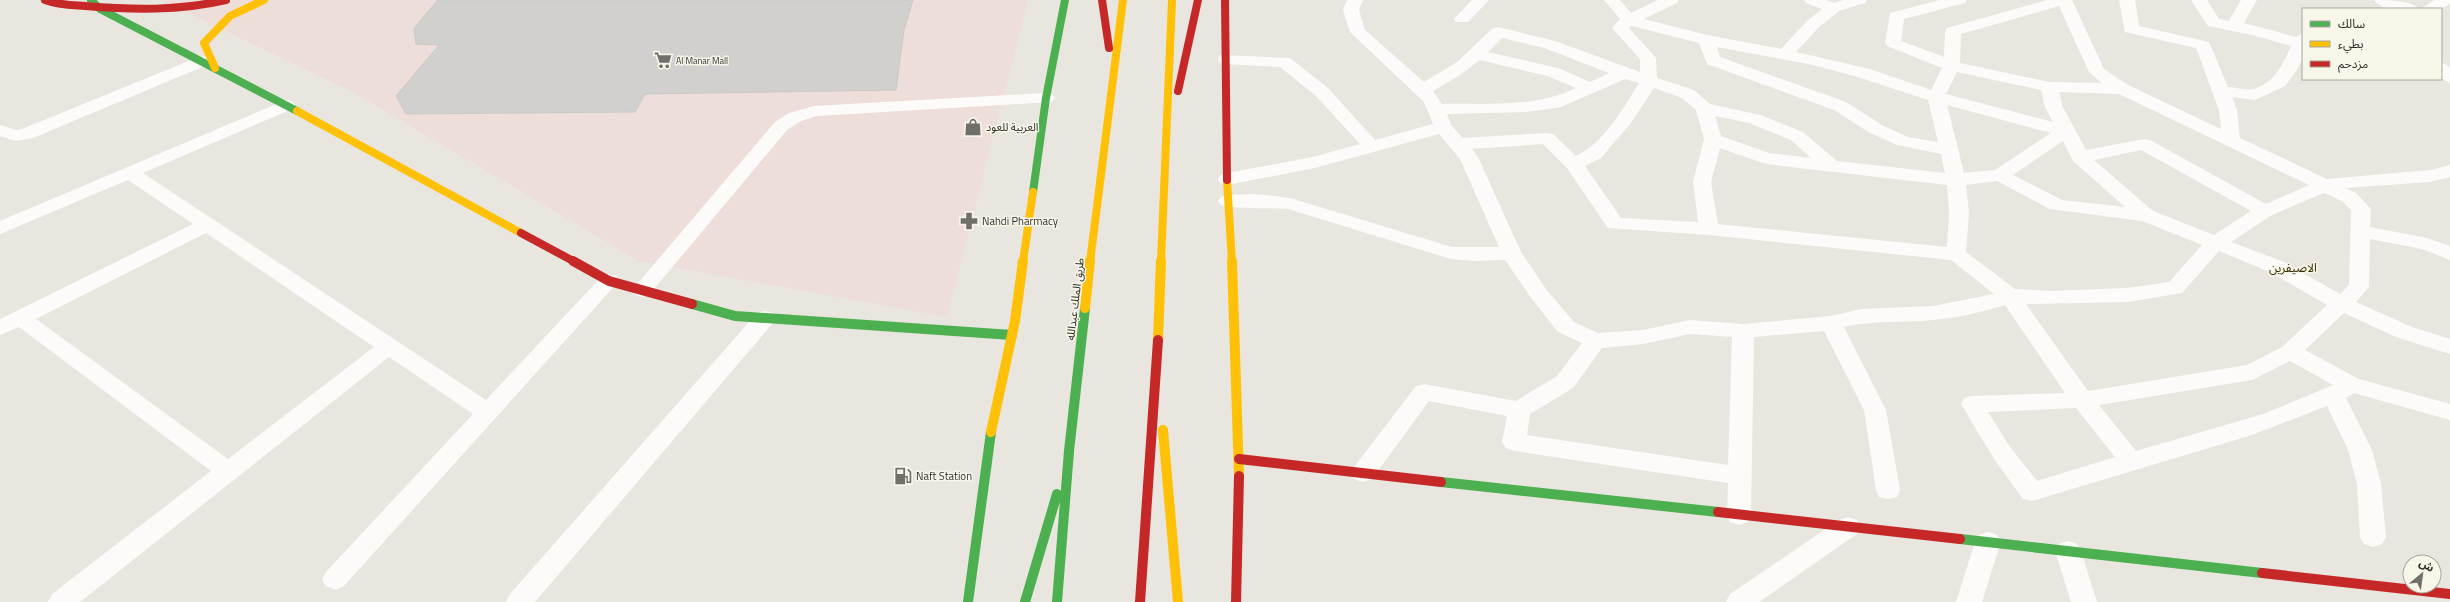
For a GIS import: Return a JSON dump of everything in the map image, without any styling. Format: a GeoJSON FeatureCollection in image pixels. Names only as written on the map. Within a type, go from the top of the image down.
{"type":"FeatureCollection","features":[{"type":"Feature","properties":{"kind":"main road"},"geometry":{"type":"LineString","coordinates":[[45,0],[100,9],[140,13],[179,10],[226,0]]}},
{"type":"Feature","properties":{"kind":"main road"},"geometry":{"type":"LineString","coordinates":[[91,0],[100,9],[286,105],[609,281],[735,316],[1012,335]]}},
{"type":"Feature","properties":{"kind":"main road"},"geometry":{"type":"LineString","coordinates":[[208,65],[204,43],[217,24],[229,15],[264,0]]}},
{"type":"Feature","properties":{"kind":"main road"},"geometry":{"type":"LineString","coordinates":[[968,602],[974,566],[987,452],[1012,335],[1046,98],[1065,0]]}},
{"type":"Feature","properties":{"kind":"main road"},"geometry":{"type":"LineString","coordinates":[[1102,0],[1112,76]]}},
{"type":"Feature","properties":{"kind":"main road","name":"طريق الملك عبدالله"},"geometry":{"type":"LineString","coordinates":[[1057,602],[1069,451],[1112,76],[1123,0]]}},
{"type":"Feature","properties":{"kind":"main road"},"geometry":{"type":"LineString","coordinates":[[1140,602],[1157,362],[1164,157],[1172,0]]}},
{"type":"Feature","properties":{"kind":"main road"},"geometry":{"type":"LineString","coordinates":[[1164,157],[1198,0]]}},
{"type":"Feature","properties":{"kind":"main road"},"geometry":{"type":"LineString","coordinates":[[1225,0],[1227,179],[1235,306],[1239,459],[1236,602]]}},
{"type":"Feature","properties":{"kind":"main road"},"geometry":{"type":"LineString","coordinates":[[1157,362],[1178,602]]}},
{"type":"Feature","properties":{"kind":"main road"},"geometry":{"type":"LineString","coordinates":[[1025,602],[1069,451]]}},
{"type":"Feature","properties":{"kind":"main road"},"geometry":{"type":"LineString","coordinates":[[1239,459],[2450,594]]}},
{"type":"Feature","properties":{"kind":"street"},"geometry":{"type":"LineString","coordinates":[[1355,0],[1351,10],[1358,32],[1432,100],[1443,127],[1460,144],[1469,157],[1511,253],[1539,294],[1566,327],[1595,341],[1643,337],[1690,327],[1743,331],[1831,323],[1861,316],[1933,313],[1980,305],[2010,296],[2049,298],[2128,296],[2175,288],[2214,244],[2265,210],[2326,185],[2366,180],[2430,176],[2450,171]]}},
{"type":"Feature","properties":{"kind":"street"},"geometry":{"type":"LineString","coordinates":[[1462,19],[1481,0]]}},
{"type":"Feature","properties":{"kind":"street"},"geometry":{"type":"LineString","coordinates":[[1612,0],[1629,20],[1706,40],[1784,55],[1864,73],[1936,97],[2066,131]]}},
{"type":"Feature","properties":{"kind":"street"},"geometry":{"type":"LineString","coordinates":[[1574,164],[1595,154],[1624,120],[1649,82],[1648,58],[1620,28],[1629,20],[1671,0]]}},
{"type":"Feature","properties":{"kind":"street"},"geometry":{"type":"LineString","coordinates":[[1812,0],[1833,8]]}},
{"type":"Feature","properties":{"kind":"street"},"geometry":{"type":"LineString","coordinates":[[1784,55],[1813,24],[1833,8],[1859,0]]}},
{"type":"Feature","properties":{"kind":"street"},"geometry":{"type":"LineString","coordinates":[[1959,0],[1896,16],[1893,43],[1952,66],[2049,87],[2122,89]]}},
{"type":"Feature","properties":{"kind":"street"},"geometry":{"type":"LineString","coordinates":[[1956,254],[1959,213],[1956,180],[1936,97],[1952,66],[1953,31],[2062,0],[2097,72],[2122,89],[2349,197],[2361,209],[2359,287],[2290,352],[2252,372],[2082,400],[1972,404],[2002,453],[2032,492],[2131,461],[2228,435],[2322,402],[2343,390]]}},
{"type":"Feature","properties":{"kind":"street"},"geometry":{"type":"LineString","coordinates":[[2127,0],[2131,29],[2203,45],[2228,110],[2231,140]]}},
{"type":"Feature","properties":{"kind":"street"},"geometry":{"type":"LineString","coordinates":[[2199,0],[2214,23],[2301,41],[2289,70],[2279,82],[2255,95],[2221,91]]}},
{"type":"Feature","properties":{"kind":"street"},"geometry":{"type":"LineString","coordinates":[[2234,26],[2249,0]]}},
{"type":"Feature","properties":{"kind":"street"},"geometry":{"type":"LineString","coordinates":[[2382,0],[2408,8]]}},
{"type":"Feature","properties":{"kind":"street"},"geometry":{"type":"LineString","coordinates":[[2436,5],[2450,11]]}},
{"type":"Feature","properties":{"kind":"street"},"geometry":{"type":"LineString","coordinates":[[1422,90],[1454,74],[1478,55],[1498,32],[1549,44],[1623,73],[1688,94],[1704,108],[1754,119],[1797,136],[1831,165]]}},
{"type":"Feature","properties":{"kind":"street"},"geometry":{"type":"LineString","coordinates":[[1706,40],[1713,60],[1840,106],[1876,129],[1903,141],[1948,150]]}},
{"type":"Feature","properties":{"kind":"street"},"geometry":{"type":"LineString","coordinates":[[1478,55],[1552,72],[1590,88]]}},
{"type":"Feature","properties":{"kind":"street"},"geometry":{"type":"LineString","coordinates":[[1226,59],[1284,62],[1322,92],[1372,148]]}},
{"type":"Feature","properties":{"kind":"street"},"geometry":{"type":"LineString","coordinates":[[0,130],[16,136],[27,134],[208,65]]}},
{"type":"Feature","properties":{"kind":"street"},"geometry":{"type":"LineString","coordinates":[[2442,68],[2450,78]]}},
{"type":"Feature","properties":{"kind":"street"},"geometry":{"type":"LineString","coordinates":[[1436,109],[1527,107],[1560,102],[1623,73]]}},
{"type":"Feature","properties":{"kind":"street"},"geometry":{"type":"LineString","coordinates":[[2049,87],[2054,107],[2080,157],[2146,215]]}},
{"type":"Feature","properties":{"kind":"street"},"geometry":{"type":"LineString","coordinates":[[642,290],[781,126],[795,117],[814,111],[1046,98]]}},
{"type":"Feature","properties":{"kind":"street"},"geometry":{"type":"LineString","coordinates":[[0,228],[286,105]]}},
{"type":"Feature","properties":{"kind":"street"},"geometry":{"type":"LineString","coordinates":[[1704,108],[1713,139],[1702,182],[1709,229]]}},
{"type":"Feature","properties":{"kind":"street"},"geometry":{"type":"LineString","coordinates":[[1227,179],[1315,162],[1372,148],[1443,127]]}},
{"type":"Feature","properties":{"kind":"street"},"geometry":{"type":"LineString","coordinates":[[1713,139],[1766,158],[1956,180],[2000,175],[2066,131]]}},
{"type":"Feature","properties":{"kind":"street"},"geometry":{"type":"LineString","coordinates":[[1460,144],[1547,138],[1574,164],[1615,224],[1709,229],[1956,254],[2010,296],[2082,400],[2131,461]]}},
{"type":"Feature","properties":{"kind":"street"},"geometry":{"type":"LineString","coordinates":[[2080,157],[2144,144],[2265,210]]}},
{"type":"Feature","properties":{"kind":"street"},"geometry":{"type":"LineString","coordinates":[[129,172],[487,412]]}},
{"type":"Feature","properties":{"kind":"street"},"geometry":{"type":"LineString","coordinates":[[2000,175],[2057,205],[2146,215],[2214,244],[2277,267],[2342,304],[2404,332],[2450,347]]}},
{"type":"Feature","properties":{"kind":"street"},"geometry":{"type":"LineString","coordinates":[[1228,201],[1267,201],[1290,204],[1451,253],[1474,255],[1511,253]]}},
{"type":"Feature","properties":{"kind":"street"},"geometry":{"type":"LineString","coordinates":[[0,328],[208,225]]}},
{"type":"Feature","properties":{"kind":"street"},"geometry":{"type":"LineString","coordinates":[[2360,231],[2427,244],[2450,254]]}},
{"type":"Feature","properties":{"kind":"street"},"geometry":{"type":"LineString","coordinates":[[335,579],[609,281]]}},
{"type":"Feature","properties":{"kind":"street"},"geometry":{"type":"LineString","coordinates":[[21,318],[228,471]]}},
{"type":"Feature","properties":{"kind":"street"},"geometry":{"type":"LineString","coordinates":[[519,602],[765,318]]}},
{"type":"Feature","properties":{"kind":"street"},"geometry":{"type":"LineString","coordinates":[[1831,323],[1875,410],[1888,490]]}},
{"type":"Feature","properties":{"kind":"street"},"geometry":{"type":"LineString","coordinates":[[1739,515],[1743,331]]}},
{"type":"Feature","properties":{"kind":"street"},"geometry":{"type":"LineString","coordinates":[[1363,473],[1424,392],[1519,410],[1565,382],[1595,341]]}},
{"type":"Feature","properties":{"kind":"street"},"geometry":{"type":"LineString","coordinates":[[61,602],[389,346]]}},
{"type":"Feature","properties":{"kind":"street"},"geometry":{"type":"LineString","coordinates":[[2290,352],[2343,390],[2450,412]]}},
{"type":"Feature","properties":{"kind":"street"},"geometry":{"type":"LineString","coordinates":[[2343,390],[2369,484],[2373,537]]}},
{"type":"Feature","properties":{"kind":"street"},"geometry":{"type":"LineString","coordinates":[[1519,410],[1514,442],[1739,476]]}},
{"type":"Feature","properties":{"kind":"street"},"geometry":{"type":"LineString","coordinates":[[1739,602],[1848,527]]}},
{"type":"Feature","properties":{"kind":"street"},"geometry":{"type":"LineString","coordinates":[[1969,602],[1988,542]]}},
{"type":"Feature","properties":{"kind":"street"},"geometry":{"type":"LineString","coordinates":[[2068,551],[2084,602]]}},
{"type":"Feature","properties":{"kind":"shaded area"},"geometry":{"type":"Polygon","coordinates":[[[161,0],[1028,0],[947,317],[639,261],[351,91],[161,0]]]}},
{"type":"Feature","properties":{"kind":"building","name":"Al Manar Mall"},"geometry":{"type":"Polygon","coordinates":[[[438,0],[913,0],[904,30],[896,90],[645,94],[635,112],[406,114],[396,96],[439,45],[416,44],[414,28],[438,0]]]}},
{"type":"Feature","properties":{"kind":"traffic: fast"},"geometry":{"type":"LineString","coordinates":[[91,0],[100,9],[297,111]]}},
{"type":"Feature","properties":{"kind":"traffic: fast"},"geometry":{"type":"LineString","coordinates":[[1033,192],[1046,98],[1065,0]]}},
{"type":"Feature","properties":{"kind":"traffic: fast"},"geometry":{"type":"LineString","coordinates":[[692,304],[735,316],[1012,335]]}},
{"type":"Feature","properties":{"kind":"traffic: fast"},"geometry":{"type":"LineString","coordinates":[[1057,602],[1069,451],[1085,308]]}},
{"type":"Feature","properties":{"kind":"traffic: fast"},"geometry":{"type":"LineString","coordinates":[[968,602],[991,432]]}},
{"type":"Feature","properties":{"kind":"traffic: fast"},"geometry":{"type":"LineString","coordinates":[[1441,482],[1718,512]]}},
{"type":"Feature","properties":{"kind":"traffic: fast"},"geometry":{"type":"LineString","coordinates":[[1025,602],[1057,494]]}},
{"type":"Feature","properties":{"kind":"traffic: fast"},"geometry":{"type":"LineString","coordinates":[[1960,539],[2262,573]]}},
{"type":"Feature","properties":{"kind":"traffic: slow"},"geometry":{"type":"LineString","coordinates":[[215,68],[204,43],[217,27],[230,16],[264,0]]}},
{"type":"Feature","properties":{"kind":"traffic: slow"},"geometry":{"type":"LineString","coordinates":[[1085,308],[1112,75],[1123,0]]}},
{"type":"Feature","properties":{"kind":"traffic: slow"},"geometry":{"type":"LineString","coordinates":[[1158,340],[1172,0]]}},
{"type":"Feature","properties":{"kind":"traffic: slow"},"geometry":{"type":"LineString","coordinates":[[297,111],[521,233]]}},
{"type":"Feature","properties":{"kind":"traffic: slow"},"geometry":{"type":"LineString","coordinates":[[1227,180],[1235,306],[1239,476]]}},
{"type":"Feature","properties":{"kind":"traffic: slow"},"geometry":{"type":"LineString","coordinates":[[991,432],[1015,321],[1033,192]]}},
{"type":"Feature","properties":{"kind":"traffic: slow"},"geometry":{"type":"LineString","coordinates":[[1163,430],[1178,602]]}},
{"type":"Feature","properties":{"kind":"traffic: jam"},"geometry":{"type":"LineString","coordinates":[[45,0],[54,3],[138,10],[191,7],[226,0]]}},
{"type":"Feature","properties":{"kind":"traffic: jam"},"geometry":{"type":"LineString","coordinates":[[1102,0],[1109,48]]}},
{"type":"Feature","properties":{"kind":"traffic: jam"},"geometry":{"type":"LineString","coordinates":[[1178,91],[1198,0]]}},
{"type":"Feature","properties":{"kind":"traffic: jam"},"geometry":{"type":"LineString","coordinates":[[1225,0],[1227,180]]}},
{"type":"Feature","properties":{"kind":"traffic: jam"},"geometry":{"type":"LineString","coordinates":[[521,233],[609,281],[692,304]]}},
{"type":"Feature","properties":{"kind":"traffic: jam"},"geometry":{"type":"LineString","coordinates":[[1140,602],[1158,340]]}},
{"type":"Feature","properties":{"kind":"traffic: jam"},"geometry":{"type":"LineString","coordinates":[[1239,459],[1441,482]]}},
{"type":"Feature","properties":{"kind":"traffic: jam"},"geometry":{"type":"LineString","coordinates":[[1236,602],[1239,476]]}},
{"type":"Feature","properties":{"kind":"traffic: jam"},"geometry":{"type":"LineString","coordinates":[[1718,512],[1960,539]]}},
{"type":"Feature","properties":{"kind":"traffic: jam"},"geometry":{"type":"LineString","coordinates":[[2262,573],[2450,594]]}},
{"type":"Feature","properties":{"kind":"place","name":"Al Manar Mall"},"geometry":{"type":"Point","coordinates":[663,60]}},
{"type":"Feature","properties":{"kind":"place","name":"العربية للعود"},"geometry":{"type":"Point","coordinates":[973,127]}},
{"type":"Feature","properties":{"kind":"place","name":"Nahdi Pharmacy"},"geometry":{"type":"Point","coordinates":[969,221]}},
{"type":"Feature","properties":{"kind":"place","name":"Naft Station"},"geometry":{"type":"Point","coordinates":[903,476]}},
{"type":"Feature","properties":{"kind":"district","name":"الاصيفرين"},"geometry":{"type":"Point","coordinates":[2293,267]}}]}
